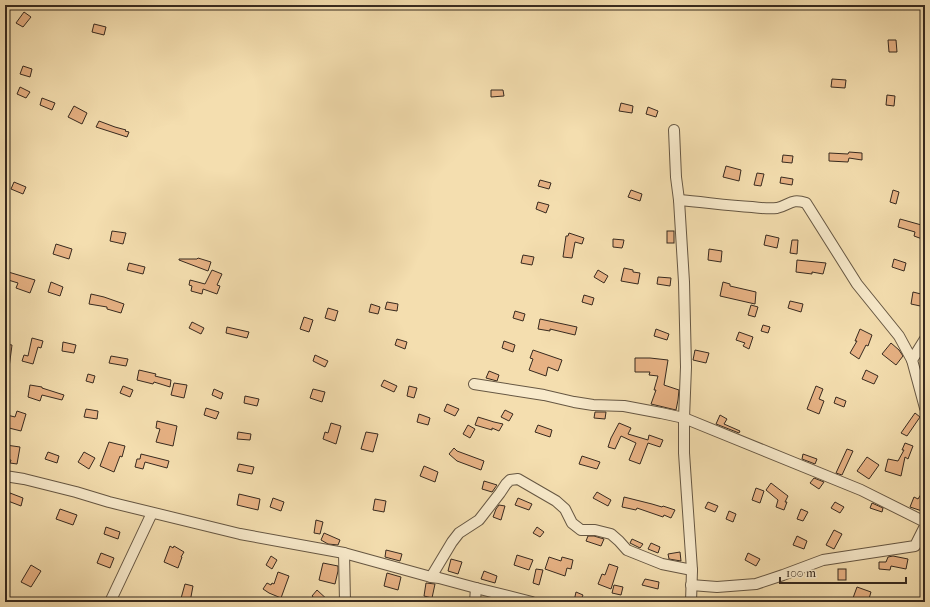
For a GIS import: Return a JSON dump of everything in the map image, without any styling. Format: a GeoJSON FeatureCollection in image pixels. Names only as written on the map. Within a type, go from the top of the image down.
{"type":"FeatureCollection","features":[{"type":"Feature","properties":{"kind":"street"},"geometry":{"type":"LineString","coordinates":[[674,130],[684,282],[686,367],[684,453],[692,570],[691,602]]}},
{"type":"Feature","properties":{"kind":"street"},"geometry":{"type":"LineString","coordinates":[[679,200],[727,206],[769,208],[777,208],[790,202],[799,201],[806,203],[857,284],[898,336],[912,360],[925,408]]}},
{"type":"Feature","properties":{"kind":"street"},"geometry":{"type":"LineString","coordinates":[[912,360],[925,338]]}},
{"type":"Feature","properties":{"kind":"street"},"geometry":{"type":"LineString","coordinates":[[474,384],[544,395],[593,405],[624,406],[684,418],[861,490],[925,522]]}},
{"type":"Feature","properties":{"kind":"street"},"geometry":{"type":"LineString","coordinates":[[5,476],[61,488],[109,502],[240,534],[344,553],[431,577],[532,602]]}},
{"type":"Feature","properties":{"kind":"street"},"geometry":{"type":"LineString","coordinates":[[431,577],[459,533],[479,520],[510,480],[518,480],[566,509],[572,523],[581,530],[595,530],[611,534],[627,550],[662,564],[692,570]]}},
{"type":"Feature","properties":{"kind":"street"},"geometry":{"type":"LineString","coordinates":[[110,602],[152,513]]}},
{"type":"Feature","properties":{"kind":"street"},"geometry":{"type":"LineString","coordinates":[[691,585],[717,587],[756,584],[823,560],[915,546],[925,526]]}},
{"type":"Feature","properties":{"kind":"street"},"geometry":{"type":"LineString","coordinates":[[344,553],[345,602]]}},
{"type":"Feature","properties":{"kind":"street"},"geometry":{"type":"LineString","coordinates":[[475,602],[476,588]]}},
{"type":"Feature","properties":{"kind":"building"},"geometry":{"type":"Polygon","coordinates":[[[24,12],[31,17],[23,27],[16,23],[24,12]]]}},
{"type":"Feature","properties":{"kind":"building"},"geometry":{"type":"Polygon","coordinates":[[[94,24],[106,27],[104,35],[92,32],[94,24]]]}},
{"type":"Feature","properties":{"kind":"building"},"geometry":{"type":"Polygon","coordinates":[[[888,40],[896,40],[897,52],[889,52],[888,40]]]}},
{"type":"Feature","properties":{"kind":"building"},"geometry":{"type":"Polygon","coordinates":[[[23,66],[32,69],[30,77],[20,74],[23,66]]]}},
{"type":"Feature","properties":{"kind":"building"},"geometry":{"type":"Polygon","coordinates":[[[832,79],[846,80],[845,88],[831,87],[832,79]]]}},
{"type":"Feature","properties":{"kind":"building"},"geometry":{"type":"Polygon","coordinates":[[[20,87],[30,92],[26,98],[17,94],[20,87]]]}},
{"type":"Feature","properties":{"kind":"building"},"geometry":{"type":"Polygon","coordinates":[[[491,90],[503,90],[504,96],[491,97],[491,90]]]}},
{"type":"Feature","properties":{"kind":"building"},"geometry":{"type":"Polygon","coordinates":[[[887,95],[895,96],[894,106],[886,105],[887,95]]]}},
{"type":"Feature","properties":{"kind":"building"},"geometry":{"type":"Polygon","coordinates":[[[42,98],[55,103],[52,110],[40,105],[42,98]]]}},
{"type":"Feature","properties":{"kind":"building"},"geometry":{"type":"Polygon","coordinates":[[[621,103],[633,106],[632,113],[619,111],[621,103]]]}},
{"type":"Feature","properties":{"kind":"building"},"geometry":{"type":"Polygon","coordinates":[[[74,106],[87,113],[82,124],[68,117],[74,106]]]}},
{"type":"Feature","properties":{"kind":"building"},"geometry":{"type":"Polygon","coordinates":[[[648,107],[658,111],[656,117],[646,114],[648,107]]]}},
{"type":"Feature","properties":{"kind":"building"},"geometry":{"type":"Polygon","coordinates":[[[99,121],[126,130],[125,131],[129,132],[127,137],[96,127],[99,121]]]}},
{"type":"Feature","properties":{"kind":"building"},"geometry":{"type":"Polygon","coordinates":[[[849,152],[862,153],[862,160],[849,158],[848,162],[829,161],[829,153],[848,154],[849,152]]]}},
{"type":"Feature","properties":{"kind":"building"},"geometry":{"type":"Polygon","coordinates":[[[783,155],[793,156],[792,163],[782,162],[783,155]]]}},
{"type":"Feature","properties":{"kind":"building"},"geometry":{"type":"Polygon","coordinates":[[[726,166],[741,170],[739,181],[723,177],[726,166]]]}},
{"type":"Feature","properties":{"kind":"building"},"geometry":{"type":"Polygon","coordinates":[[[757,173],[764,174],[761,186],[754,185],[757,173]]]}},
{"type":"Feature","properties":{"kind":"building"},"geometry":{"type":"Polygon","coordinates":[[[781,177],[793,179],[792,185],[780,183],[781,177]]]}},
{"type":"Feature","properties":{"kind":"building"},"geometry":{"type":"Polygon","coordinates":[[[540,180],[551,183],[549,189],[538,186],[540,180]]]}},
{"type":"Feature","properties":{"kind":"building"},"geometry":{"type":"Polygon","coordinates":[[[14,182],[26,187],[23,194],[11,189],[14,182]]]}},
{"type":"Feature","properties":{"kind":"building"},"geometry":{"type":"Polygon","coordinates":[[[631,190],[642,194],[640,201],[628,197],[631,190]]]}},
{"type":"Feature","properties":{"kind":"building"},"geometry":{"type":"Polygon","coordinates":[[[893,190],[899,192],[896,204],[890,202],[893,190]]]}},
{"type":"Feature","properties":{"kind":"building"},"geometry":{"type":"Polygon","coordinates":[[[538,202],[549,205],[546,213],[536,209],[538,202]]]}},
{"type":"Feature","properties":{"kind":"building"},"geometry":{"type":"Polygon","coordinates":[[[900,219],[925,226],[925,240],[914,236],[915,232],[898,227],[900,219]]]}},
{"type":"Feature","properties":{"kind":"building"},"geometry":{"type":"Polygon","coordinates":[[[112,231],[126,233],[123,244],[110,241],[112,231]]]}},
{"type":"Feature","properties":{"kind":"building"},"geometry":{"type":"Polygon","coordinates":[[[667,231],[674,231],[674,243],[667,243],[667,231]]]}},
{"type":"Feature","properties":{"kind":"building"},"geometry":{"type":"Polygon","coordinates":[[[569,233],[584,238],[582,244],[575,242],[572,258],[563,257],[566,236],[568,236],[569,233]]]}},
{"type":"Feature","properties":{"kind":"building"},"geometry":{"type":"Polygon","coordinates":[[[766,235],[779,238],[777,248],[764,245],[766,235]]]}},
{"type":"Feature","properties":{"kind":"building"},"geometry":{"type":"Polygon","coordinates":[[[613,239],[624,240],[622,248],[613,247],[613,239]]]}},
{"type":"Feature","properties":{"kind":"building"},"geometry":{"type":"Polygon","coordinates":[[[792,240],[798,240],[797,254],[790,253],[792,240]]]}},
{"type":"Feature","properties":{"kind":"building"},"geometry":{"type":"Polygon","coordinates":[[[56,244],[72,249],[69,259],[53,254],[56,244]]]}},
{"type":"Feature","properties":{"kind":"building"},"geometry":{"type":"Polygon","coordinates":[[[709,249],[722,251],[721,262],[708,260],[709,249]]]}},
{"type":"Feature","properties":{"kind":"building"},"geometry":{"type":"Polygon","coordinates":[[[523,255],[534,257],[532,265],[521,263],[523,255]]]}},
{"type":"Feature","properties":{"kind":"building"},"geometry":{"type":"Polygon","coordinates":[[[198,258],[211,262],[208,271],[179,260],[179,259],[198,258]]]}},
{"type":"Feature","properties":{"kind":"building"},"geometry":{"type":"Polygon","coordinates":[[[894,259],[906,263],[904,271],[892,267],[894,259]]]}},
{"type":"Feature","properties":{"kind":"building"},"geometry":{"type":"Polygon","coordinates":[[[797,260],[826,263],[823,274],[796,272],[797,260]]]}},
{"type":"Feature","properties":{"kind":"building"},"geometry":{"type":"Polygon","coordinates":[[[129,263],[145,267],[143,274],[127,270],[129,263]]]}},
{"type":"Feature","properties":{"kind":"building"},"geometry":{"type":"Polygon","coordinates":[[[624,268],[640,273],[638,284],[621,281],[624,268]]]}},
{"type":"Feature","properties":{"kind":"building"},"geometry":{"type":"Polygon","coordinates":[[[212,270],[222,274],[217,285],[220,286],[217,294],[203,289],[202,294],[191,291],[192,286],[189,285],[190,280],[205,284],[212,270]]]}},
{"type":"Feature","properties":{"kind":"building"},"geometry":{"type":"Polygon","coordinates":[[[598,270],[608,276],[604,283],[594,277],[598,270]]]}},
{"type":"Feature","properties":{"kind":"building"},"geometry":{"type":"Polygon","coordinates":[[[5,271],[35,280],[30,293],[16,288],[18,283],[5,279],[5,271]]]}},
{"type":"Feature","properties":{"kind":"building"},"geometry":{"type":"Polygon","coordinates":[[[658,277],[671,278],[670,286],[657,284],[658,277]]]}},
{"type":"Feature","properties":{"kind":"building"},"geometry":{"type":"Polygon","coordinates":[[[51,282],[63,287],[60,296],[48,292],[51,282]]]}},
{"type":"Feature","properties":{"kind":"building"},"geometry":{"type":"Polygon","coordinates":[[[723,282],[730,284],[730,286],[756,292],[755,304],[720,296],[723,282]]]}},
{"type":"Feature","properties":{"kind":"building"},"geometry":{"type":"Polygon","coordinates":[[[913,292],[925,295],[925,307],[911,304],[913,292]]]}},
{"type":"Feature","properties":{"kind":"building"},"geometry":{"type":"Polygon","coordinates":[[[91,294],[124,304],[121,313],[107,309],[107,307],[89,304],[91,294]]]}},
{"type":"Feature","properties":{"kind":"building"},"geometry":{"type":"Polygon","coordinates":[[[584,295],[594,298],[592,305],[582,302],[584,295]]]}},
{"type":"Feature","properties":{"kind":"building"},"geometry":{"type":"Polygon","coordinates":[[[790,301],[803,304],[801,312],[788,308],[790,301]]]}},
{"type":"Feature","properties":{"kind":"building"},"geometry":{"type":"Polygon","coordinates":[[[387,302],[398,304],[397,311],[385,309],[387,302]]]}},
{"type":"Feature","properties":{"kind":"building"},"geometry":{"type":"Polygon","coordinates":[[[371,304],[380,307],[378,314],[369,312],[371,304]]]}},
{"type":"Feature","properties":{"kind":"building"},"geometry":{"type":"Polygon","coordinates":[[[751,305],[758,307],[755,317],[748,315],[751,305]]]}},
{"type":"Feature","properties":{"kind":"building"},"geometry":{"type":"Polygon","coordinates":[[[328,308],[338,311],[335,321],[325,318],[328,308]]]}},
{"type":"Feature","properties":{"kind":"building"},"geometry":{"type":"Polygon","coordinates":[[[515,311],[525,314],[523,321],[513,318],[515,311]]]}},
{"type":"Feature","properties":{"kind":"building"},"geometry":{"type":"Polygon","coordinates":[[[304,317],[313,320],[309,332],[300,329],[304,317]]]}},
{"type":"Feature","properties":{"kind":"building"},"geometry":{"type":"Polygon","coordinates":[[[540,319],[577,327],[575,335],[550,329],[550,331],[538,329],[540,319]]]}},
{"type":"Feature","properties":{"kind":"building"},"geometry":{"type":"Polygon","coordinates":[[[192,322],[204,328],[201,334],[189,328],[192,322]]]}},
{"type":"Feature","properties":{"kind":"building"},"geometry":{"type":"Polygon","coordinates":[[[763,325],[770,327],[768,333],[761,331],[763,325]]]}},
{"type":"Feature","properties":{"kind":"building"},"geometry":{"type":"Polygon","coordinates":[[[227,327],[249,332],[247,338],[226,333],[227,327]]]}},
{"type":"Feature","properties":{"kind":"building"},"geometry":{"type":"Polygon","coordinates":[[[656,329],[669,334],[667,340],[654,336],[656,329]]]}},
{"type":"Feature","properties":{"kind":"building"},"geometry":{"type":"Polygon","coordinates":[[[860,329],[872,335],[868,346],[866,345],[859,359],[850,353],[857,341],[855,341],[860,329]]]}},
{"type":"Feature","properties":{"kind":"building"},"geometry":{"type":"Polygon","coordinates":[[[739,332],[753,337],[749,349],[743,346],[745,343],[736,340],[739,332]]]}},
{"type":"Feature","properties":{"kind":"building"},"geometry":{"type":"Polygon","coordinates":[[[32,338],[43,341],[41,348],[38,347],[33,364],[22,361],[24,355],[28,356],[32,338]]]}},
{"type":"Feature","properties":{"kind":"building"},"geometry":{"type":"Polygon","coordinates":[[[397,339],[407,342],[405,349],[395,345],[397,339]]]}},
{"type":"Feature","properties":{"kind":"building"},"geometry":{"type":"Polygon","coordinates":[[[504,341],[515,345],[513,352],[502,348],[504,341]]]}},
{"type":"Feature","properties":{"kind":"building"},"geometry":{"type":"Polygon","coordinates":[[[63,342],[76,345],[74,353],[62,351],[63,342]]]}},
{"type":"Feature","properties":{"kind":"building"},"geometry":{"type":"Polygon","coordinates":[[[891,343],[903,356],[896,365],[882,354],[891,343]]]}},
{"type":"Feature","properties":{"kind":"building"},"geometry":{"type":"Polygon","coordinates":[[[5,344],[12,345],[9,368],[5,368],[5,344]]]}},
{"type":"Feature","properties":{"kind":"building"},"geometry":{"type":"Polygon","coordinates":[[[533,350],[562,360],[558,371],[548,367],[546,376],[529,370],[533,359],[530,358],[533,350]]]}},
{"type":"Feature","properties":{"kind":"building"},"geometry":{"type":"Polygon","coordinates":[[[695,350],[709,353],[706,363],[693,360],[695,350]]]}},
{"type":"Feature","properties":{"kind":"building"},"geometry":{"type":"Polygon","coordinates":[[[315,355],[328,361],[325,367],[313,361],[315,355]]]}},
{"type":"Feature","properties":{"kind":"building"},"geometry":{"type":"Polygon","coordinates":[[[111,356],[128,359],[126,366],[109,363],[111,356]]]}},
{"type":"Feature","properties":{"kind":"building"},"geometry":{"type":"Polygon","coordinates":[[[635,358],[668,360],[664,385],[679,390],[676,410],[651,404],[656,390],[654,390],[658,376],[649,375],[650,372],[635,372],[635,358]]]}},
{"type":"Feature","properties":{"kind":"building"},"geometry":{"type":"Polygon","coordinates":[[[139,370],[156,374],[155,376],[171,380],[170,387],[154,382],[153,384],[137,380],[139,370]]]}},
{"type":"Feature","properties":{"kind":"building"},"geometry":{"type":"Polygon","coordinates":[[[866,370],[878,376],[874,384],[862,379],[866,370]]]}},
{"type":"Feature","properties":{"kind":"building"},"geometry":{"type":"Polygon","coordinates":[[[489,371],[499,375],[497,381],[486,378],[489,371]]]}},
{"type":"Feature","properties":{"kind":"building"},"geometry":{"type":"Polygon","coordinates":[[[88,374],[95,376],[93,383],[86,381],[88,374]]]}},
{"type":"Feature","properties":{"kind":"building"},"geometry":{"type":"Polygon","coordinates":[[[384,380],[397,386],[394,392],[381,386],[384,380]]]}},
{"type":"Feature","properties":{"kind":"building"},"geometry":{"type":"Polygon","coordinates":[[[174,383],[187,385],[184,398],[171,395],[174,383]]]}},
{"type":"Feature","properties":{"kind":"building"},"geometry":{"type":"Polygon","coordinates":[[[30,385],[42,387],[64,395],[62,400],[42,395],[40,401],[28,397],[30,385]]]}},
{"type":"Feature","properties":{"kind":"building"},"geometry":{"type":"Polygon","coordinates":[[[123,386],[133,390],[130,397],[120,393],[123,386]]]}},
{"type":"Feature","properties":{"kind":"building"},"geometry":{"type":"Polygon","coordinates":[[[409,386],[417,388],[414,398],[407,396],[409,386]]]}},
{"type":"Feature","properties":{"kind":"building"},"geometry":{"type":"Polygon","coordinates":[[[816,386],[823,389],[819,399],[824,401],[819,414],[807,409],[816,386]]]}},
{"type":"Feature","properties":{"kind":"building"},"geometry":{"type":"Polygon","coordinates":[[[214,389],[223,393],[221,399],[212,395],[214,389]]]}},
{"type":"Feature","properties":{"kind":"building"},"geometry":{"type":"Polygon","coordinates":[[[313,389],[325,392],[322,402],[310,398],[313,389]]]}},
{"type":"Feature","properties":{"kind":"building"},"geometry":{"type":"Polygon","coordinates":[[[245,396],[259,399],[257,406],[244,403],[245,396]]]}},
{"type":"Feature","properties":{"kind":"building"},"geometry":{"type":"Polygon","coordinates":[[[836,397],[846,401],[844,407],[834,403],[836,397]]]}},
{"type":"Feature","properties":{"kind":"building"},"geometry":{"type":"Polygon","coordinates":[[[447,404],[459,409],[455,416],[444,411],[447,404]]]}},
{"type":"Feature","properties":{"kind":"building"},"geometry":{"type":"Polygon","coordinates":[[[206,408],[219,412],[216,419],[204,415],[206,408]]]}},
{"type":"Feature","properties":{"kind":"building"},"geometry":{"type":"Polygon","coordinates":[[[86,409],[98,411],[97,419],[84,417],[86,409]]]}},
{"type":"Feature","properties":{"kind":"building"},"geometry":{"type":"Polygon","coordinates":[[[505,410],[513,414],[509,421],[501,417],[505,410]]]}},
{"type":"Feature","properties":{"kind":"building"},"geometry":{"type":"Polygon","coordinates":[[[17,411],[26,414],[21,431],[5,427],[7,415],[15,417],[17,411]]]}},
{"type":"Feature","properties":{"kind":"building"},"geometry":{"type":"Polygon","coordinates":[[[595,412],[606,412],[605,419],[594,418],[595,412]]]}},
{"type":"Feature","properties":{"kind":"building"},"geometry":{"type":"Polygon","coordinates":[[[915,413],[920,417],[907,436],[901,433],[915,413]]]}},
{"type":"Feature","properties":{"kind":"building"},"geometry":{"type":"Polygon","coordinates":[[[419,414],[430,418],[428,425],[417,422],[419,414]]]}},
{"type":"Feature","properties":{"kind":"building"},"geometry":{"type":"Polygon","coordinates":[[[720,415],[727,419],[724,424],[740,431],[739,433],[716,424],[720,415]]]}},
{"type":"Feature","properties":{"kind":"building"},"geometry":{"type":"Polygon","coordinates":[[[478,417],[503,424],[499,431],[492,428],[492,430],[475,425],[478,417]]]}},
{"type":"Feature","properties":{"kind":"building"},"geometry":{"type":"Polygon","coordinates":[[[157,421],[177,426],[173,446],[156,442],[160,429],[156,428],[157,421]]]}},
{"type":"Feature","properties":{"kind":"building"},"geometry":{"type":"Polygon","coordinates":[[[331,423],[341,426],[336,444],[323,439],[325,432],[328,433],[331,423]]]}},
{"type":"Feature","properties":{"kind":"building"},"geometry":{"type":"Polygon","coordinates":[[[619,423],[631,428],[628,434],[648,440],[649,435],[663,440],[660,447],[648,443],[640,464],[629,460],[636,443],[621,436],[615,449],[608,447],[619,423]]]}},
{"type":"Feature","properties":{"kind":"building"},"geometry":{"type":"Polygon","coordinates":[[[468,425],[475,429],[470,438],[463,434],[468,425]]]}},
{"type":"Feature","properties":{"kind":"building"},"geometry":{"type":"Polygon","coordinates":[[[538,425],[552,430],[550,437],[535,432],[538,425]]]}},
{"type":"Feature","properties":{"kind":"building"},"geometry":{"type":"Polygon","coordinates":[[[238,432],[251,434],[250,440],[237,439],[238,432]]]}},
{"type":"Feature","properties":{"kind":"building"},"geometry":{"type":"Polygon","coordinates":[[[366,432],[378,434],[373,452],[361,449],[366,432]]]}},
{"type":"Feature","properties":{"kind":"building"},"geometry":{"type":"Polygon","coordinates":[[[109,442],[125,446],[122,457],[120,456],[114,472],[100,466],[109,442]]]}},
{"type":"Feature","properties":{"kind":"building"},"geometry":{"type":"Polygon","coordinates":[[[905,443],[913,446],[908,459],[905,457],[901,476],[885,471],[888,459],[898,461],[904,450],[902,450],[905,443]]]}},
{"type":"Feature","properties":{"kind":"building"},"geometry":{"type":"Polygon","coordinates":[[[6,445],[20,447],[17,464],[10,463],[11,460],[5,459],[6,445]]]}},
{"type":"Feature","properties":{"kind":"building"},"geometry":{"type":"Polygon","coordinates":[[[454,448],[457,451],[484,461],[481,470],[457,461],[449,454],[454,448]]]}},
{"type":"Feature","properties":{"kind":"building"},"geometry":{"type":"Polygon","coordinates":[[[847,449],[853,451],[842,475],[836,473],[847,449]]]}},
{"type":"Feature","properties":{"kind":"building"},"geometry":{"type":"Polygon","coordinates":[[[48,452],[59,456],[57,463],[45,459],[48,452]]]}},
{"type":"Feature","properties":{"kind":"building"},"geometry":{"type":"Polygon","coordinates":[[[84,452],[95,458],[89,469],[78,462],[84,452]]]}},
{"type":"Feature","properties":{"kind":"building"},"geometry":{"type":"Polygon","coordinates":[[[141,454],[169,461],[167,468],[145,462],[143,469],[135,467],[137,459],[140,459],[141,454]]]}},
{"type":"Feature","properties":{"kind":"building"},"geometry":{"type":"Polygon","coordinates":[[[803,454],[817,459],[815,464],[802,459],[803,454]]]}},
{"type":"Feature","properties":{"kind":"building"},"geometry":{"type":"Polygon","coordinates":[[[582,456],[600,462],[597,469],[579,464],[582,456]]]}},
{"type":"Feature","properties":{"kind":"building"},"geometry":{"type":"Polygon","coordinates":[[[867,457],[879,465],[869,479],[857,471],[867,457]]]}},
{"type":"Feature","properties":{"kind":"building"},"geometry":{"type":"Polygon","coordinates":[[[239,464],[254,467],[252,474],[237,471],[239,464]]]}},
{"type":"Feature","properties":{"kind":"building"},"geometry":{"type":"Polygon","coordinates":[[[424,466],[438,472],[435,482],[420,476],[424,466]]]}},
{"type":"Feature","properties":{"kind":"building"},"geometry":{"type":"Polygon","coordinates":[[[814,478],[824,482],[819,489],[810,483],[814,478]]]}},
{"type":"Feature","properties":{"kind":"building"},"geometry":{"type":"Polygon","coordinates":[[[484,481],[497,485],[492,492],[482,489],[484,481]]]}},
{"type":"Feature","properties":{"kind":"building"},"geometry":{"type":"Polygon","coordinates":[[[771,483],[788,496],[785,502],[787,502],[784,510],[776,507],[778,500],[766,490],[771,483]]]}},
{"type":"Feature","properties":{"kind":"building"},"geometry":{"type":"Polygon","coordinates":[[[756,488],[764,491],[760,503],[752,500],[756,488]]]}},
{"type":"Feature","properties":{"kind":"building"},"geometry":{"type":"Polygon","coordinates":[[[925,488],[925,503],[922,511],[910,507],[914,497],[918,499],[925,488]]]}},
{"type":"Feature","properties":{"kind":"building"},"geometry":{"type":"Polygon","coordinates":[[[597,492],[611,500],[608,506],[593,498],[597,492]]]}},
{"type":"Feature","properties":{"kind":"building"},"geometry":{"type":"Polygon","coordinates":[[[10,493],[23,498],[21,506],[8,501],[10,493]]]}},
{"type":"Feature","properties":{"kind":"building"},"geometry":{"type":"Polygon","coordinates":[[[239,494],[260,499],[258,510],[237,505],[239,494]]]}},
{"type":"Feature","properties":{"kind":"building"},"geometry":{"type":"Polygon","coordinates":[[[624,497],[675,510],[671,518],[664,515],[663,517],[637,508],[636,510],[622,507],[624,497]]]}},
{"type":"Feature","properties":{"kind":"building"},"geometry":{"type":"Polygon","coordinates":[[[273,498],[284,502],[281,511],[270,507],[273,498]]]}},
{"type":"Feature","properties":{"kind":"building"},"geometry":{"type":"Polygon","coordinates":[[[518,498],[532,504],[529,510],[515,505],[518,498]]]}},
{"type":"Feature","properties":{"kind":"building"},"geometry":{"type":"Polygon","coordinates":[[[375,499],[386,501],[384,512],[373,510],[375,499]]]}},
{"type":"Feature","properties":{"kind":"building"},"geometry":{"type":"Polygon","coordinates":[[[708,502],[718,506],[715,512],[705,508],[708,502]]]}},
{"type":"Feature","properties":{"kind":"building"},"geometry":{"type":"Polygon","coordinates":[[[835,502],[844,507],[840,513],[831,508],[835,502]]]}},
{"type":"Feature","properties":{"kind":"building"},"geometry":{"type":"Polygon","coordinates":[[[872,503],[883,508],[882,512],[870,508],[872,503]]]}},
{"type":"Feature","properties":{"kind":"building"},"geometry":{"type":"Polygon","coordinates":[[[499,505],[505,506],[501,520],[493,517],[499,505]]]}},
{"type":"Feature","properties":{"kind":"building"},"geometry":{"type":"Polygon","coordinates":[[[60,509],[77,515],[73,525],[56,519],[60,509]]]}},
{"type":"Feature","properties":{"kind":"building"},"geometry":{"type":"Polygon","coordinates":[[[801,509],[808,512],[803,521],[797,519],[801,509]]]}},
{"type":"Feature","properties":{"kind":"building"},"geometry":{"type":"Polygon","coordinates":[[[729,511],[736,514],[733,522],[726,519],[729,511]]]}},
{"type":"Feature","properties":{"kind":"building"},"geometry":{"type":"Polygon","coordinates":[[[316,520],[323,522],[320,534],[314,533],[316,520]]]}},
{"type":"Feature","properties":{"kind":"building"},"geometry":{"type":"Polygon","coordinates":[[[106,527],[120,532],[118,539],[104,534],[106,527]]]}},
{"type":"Feature","properties":{"kind":"building"},"geometry":{"type":"Polygon","coordinates":[[[537,527],[544,532],[540,537],[533,533],[537,527]]]}},
{"type":"Feature","properties":{"kind":"building"},"geometry":{"type":"Polygon","coordinates":[[[834,530],[842,534],[834,549],[826,545],[834,530]]]}},
{"type":"Feature","properties":{"kind":"building"},"geometry":{"type":"Polygon","coordinates":[[[324,533],[340,540],[338,545],[328,544],[321,540],[324,533]]]}},
{"type":"Feature","properties":{"kind":"building"},"geometry":{"type":"Polygon","coordinates":[[[588,536],[604,539],[601,546],[586,541],[588,536]]]}},
{"type":"Feature","properties":{"kind":"building"},"geometry":{"type":"Polygon","coordinates":[[[797,536],[807,541],[804,549],[793,545],[797,536]]]}},
{"type":"Feature","properties":{"kind":"building"},"geometry":{"type":"Polygon","coordinates":[[[632,539],[643,544],[640,548],[630,543],[632,539]]]}},
{"type":"Feature","properties":{"kind":"building"},"geometry":{"type":"Polygon","coordinates":[[[651,543],[660,547],[658,553],[648,549],[651,543]]]}},
{"type":"Feature","properties":{"kind":"building"},"geometry":{"type":"Polygon","coordinates":[[[170,546],[173,548],[174,546],[184,552],[178,568],[164,562],[170,546]]]}},
{"type":"Feature","properties":{"kind":"building"},"geometry":{"type":"Polygon","coordinates":[[[386,550],[402,554],[400,561],[385,557],[386,550]]]}},
{"type":"Feature","properties":{"kind":"building"},"geometry":{"type":"Polygon","coordinates":[[[680,552],[681,561],[669,559],[668,554],[680,552]]]}},
{"type":"Feature","properties":{"kind":"building"},"geometry":{"type":"Polygon","coordinates":[[[101,553],[114,558],[110,568],[97,563],[101,553]]]}},
{"type":"Feature","properties":{"kind":"building"},"geometry":{"type":"Polygon","coordinates":[[[748,553],[760,559],[756,566],[745,560],[748,553]]]}},
{"type":"Feature","properties":{"kind":"building"},"geometry":{"type":"Polygon","coordinates":[[[517,555],[533,560],[529,570],[514,565],[517,555]]]}},
{"type":"Feature","properties":{"kind":"building"},"geometry":{"type":"Polygon","coordinates":[[[271,556],[277,560],[272,569],[266,565],[271,556]]]}},
{"type":"Feature","properties":{"kind":"building"},"geometry":{"type":"Polygon","coordinates":[[[893,556],[908,559],[906,569],[891,566],[890,570],[879,569],[879,562],[886,562],[888,557],[893,556]]]}},
{"type":"Feature","properties":{"kind":"building"},"geometry":{"type":"Polygon","coordinates":[[[549,557],[561,561],[562,557],[573,560],[571,569],[567,568],[565,576],[545,569],[549,557]]]}},
{"type":"Feature","properties":{"kind":"building"},"geometry":{"type":"Polygon","coordinates":[[[451,559],[462,562],[458,574],[448,571],[451,559]]]}},
{"type":"Feature","properties":{"kind":"building"},"geometry":{"type":"Polygon","coordinates":[[[323,563],[338,566],[335,584],[319,580],[323,563]]]}},
{"type":"Feature","properties":{"kind":"building"},"geometry":{"type":"Polygon","coordinates":[[[609,564],[618,567],[611,589],[598,584],[602,574],[605,575],[609,564]]]}},
{"type":"Feature","properties":{"kind":"building"},"geometry":{"type":"Polygon","coordinates":[[[31,565],[41,571],[31,587],[21,582],[31,565]]]}},
{"type":"Feature","properties":{"kind":"building"},"geometry":{"type":"Polygon","coordinates":[[[536,569],[543,570],[539,585],[533,583],[536,569]]]}},
{"type":"Feature","properties":{"kind":"building"},"geometry":{"type":"Polygon","coordinates":[[[838,569],[846,569],[846,580],[838,580],[838,569]]]}},
{"type":"Feature","properties":{"kind":"building"},"geometry":{"type":"Polygon","coordinates":[[[484,571],[497,576],[495,583],[481,579],[484,571]]]}},
{"type":"Feature","properties":{"kind":"building"},"geometry":{"type":"Polygon","coordinates":[[[278,572],[289,576],[281,598],[263,589],[267,583],[271,585],[272,583],[274,584],[278,572]]]}},
{"type":"Feature","properties":{"kind":"building"},"geometry":{"type":"Polygon","coordinates":[[[387,573],[401,577],[398,590],[384,586],[387,573]]]}},
{"type":"Feature","properties":{"kind":"building"},"geometry":{"type":"Polygon","coordinates":[[[645,579],[659,582],[658,589],[642,585],[645,579]]]}},
{"type":"Feature","properties":{"kind":"building"},"geometry":{"type":"Polygon","coordinates":[[[426,583],[435,584],[432,598],[424,596],[426,583]]]}},
{"type":"Feature","properties":{"kind":"building"},"geometry":{"type":"Polygon","coordinates":[[[185,584],[193,586],[190,602],[180,602],[185,584]]]}},
{"type":"Feature","properties":{"kind":"building"},"geometry":{"type":"Polygon","coordinates":[[[614,585],[623,587],[621,595],[612,593],[614,585]]]}},
{"type":"Feature","properties":{"kind":"building"},"geometry":{"type":"Polygon","coordinates":[[[857,587],[871,592],[868,602],[853,598],[857,587]]]}},
{"type":"Feature","properties":{"kind":"building"},"geometry":{"type":"Polygon","coordinates":[[[317,590],[330,602],[319,602],[312,596],[317,590]]]}},
{"type":"Feature","properties":{"kind":"building"},"geometry":{"type":"Polygon","coordinates":[[[576,592],[583,595],[580,602],[574,601],[576,592]]]}}]}
